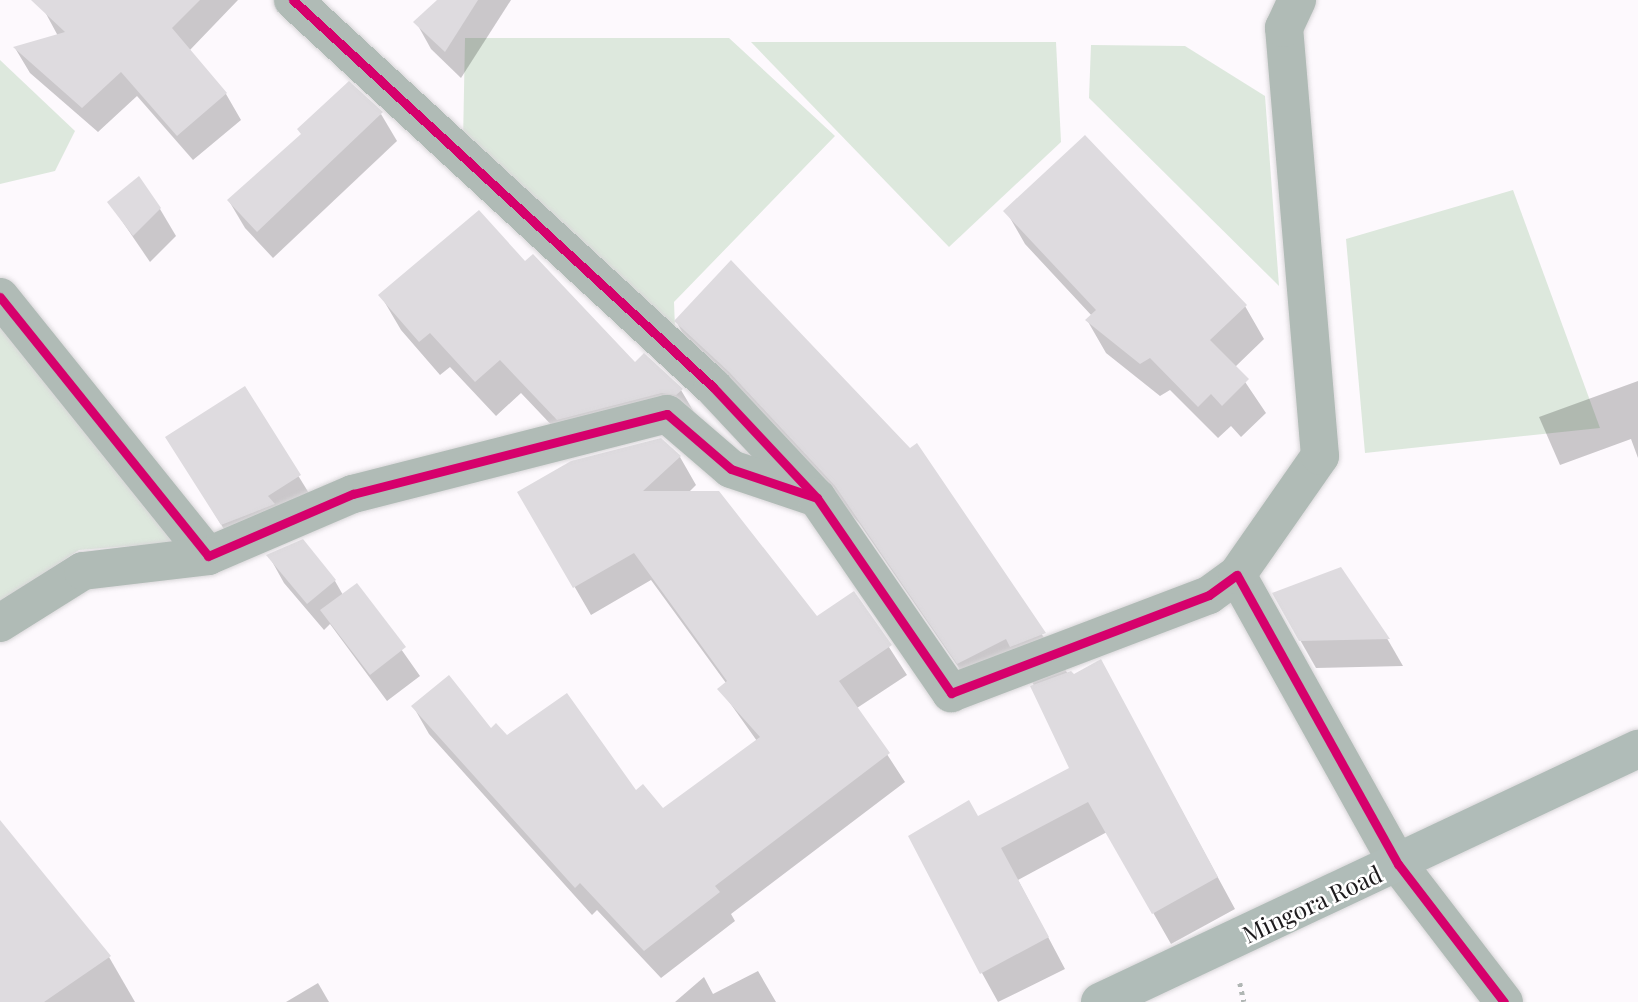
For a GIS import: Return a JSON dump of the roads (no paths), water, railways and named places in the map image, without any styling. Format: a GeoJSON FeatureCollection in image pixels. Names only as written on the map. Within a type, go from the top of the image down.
{"type":"FeatureCollection","features":[{"type":"Feature","properties":{"kind":"main road","name":"Mingora Road"},"geometry":{"type":"LineString","coordinates":[[1100,1002],[1638,749]]}},
{"type":"Feature","properties":{"kind":"street"},"geometry":{"type":"LineString","coordinates":[[293,0],[713,387],[817,498],[951,693],[1209,595],[1237,575],[1320,456],[1284,29],[1297,0]]}},
{"type":"Feature","properties":{"kind":"street"},"geometry":{"type":"LineString","coordinates":[[0,296],[208,556]]}},
{"type":"Feature","properties":{"kind":"street"},"geometry":{"type":"LineString","coordinates":[[0,623],[83,571],[208,556],[354,494],[667,414],[731,469],[817,498]]}},
{"type":"Feature","properties":{"kind":"street"},"geometry":{"type":"LineString","coordinates":[[1237,575],[1398,864],[1504,1002]]}}]}
